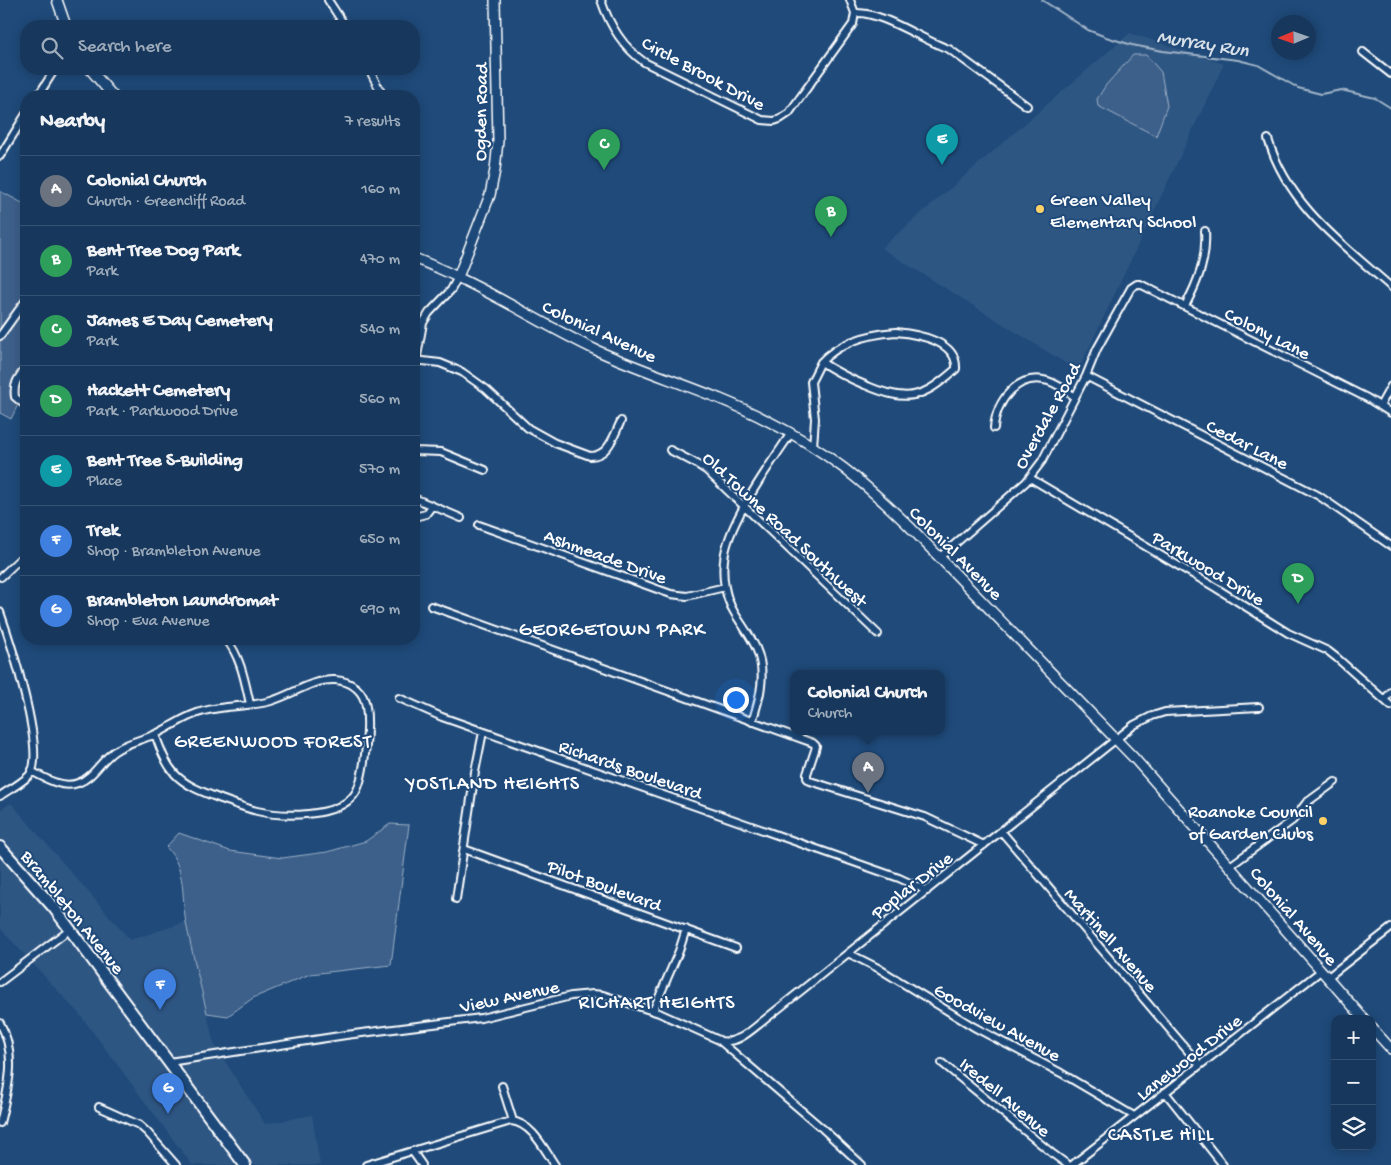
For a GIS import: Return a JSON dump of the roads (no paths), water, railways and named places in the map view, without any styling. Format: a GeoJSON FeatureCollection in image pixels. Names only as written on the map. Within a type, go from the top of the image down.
{"type":"FeatureCollection","features":[{"type":"Feature","properties":{"kind":"main road"},"geometry":{"type":"LineString","coordinates":[[57,0],[64,20]]}},
{"type":"Feature","properties":{"kind":"main road","name":"Ogden Road"},"geometry":{"type":"LineString","coordinates":[[458,277],[490,195],[495,170],[498,141],[495,0]]}},
{"type":"Feature","properties":{"kind":"main road"},"geometry":{"type":"LineString","coordinates":[[95,75],[108,90]]}},
{"type":"Feature","properties":{"kind":"main road","name":"Colonial Avenue"},"geometry":{"type":"LineString","coordinates":[[420,261],[458,277],[584,344],[642,370],[734,405],[791,433],[846,469],[874,491],[1116,739],[1361,1015]]}},
{"type":"Feature","properties":{"kind":"main road","name":"Brambleton Avenue"},"geometry":{"type":"LineString","coordinates":[[0,848],[42,894],[70,929],[245,1165]]}},
{"type":"Feature","properties":{"kind":"main road"},"geometry":{"type":"LineString","coordinates":[[1376,1032],[1391,1049]]}},
{"type":"Feature","properties":{"kind":"street"},"geometry":{"type":"LineString","coordinates":[[328,0],[341,20]]}},
{"type":"Feature","properties":{"kind":"street","name":"Circle Brook Drive"},"geometry":{"type":"LineString","coordinates":[[601,0],[604,10],[617,34],[635,56],[738,110],[768,122],[780,119],[789,113],[853,24],[855,13]]}},
{"type":"Feature","properties":{"kind":"street"},"geometry":{"type":"LineString","coordinates":[[850,0],[855,13],[874,15],[936,45],[949,49],[1027,106]]}},
{"type":"Feature","properties":{"kind":"street"},"geometry":{"type":"LineString","coordinates":[[1363,52],[1391,74]]}},
{"type":"Feature","properties":{"kind":"street"},"geometry":{"type":"LineString","coordinates":[[42,90],[51,75]]}},
{"type":"Feature","properties":{"kind":"street"},"geometry":{"type":"LineString","coordinates":[[372,75],[380,90]]}},
{"type":"Feature","properties":{"kind":"street"},"geometry":{"type":"LineString","coordinates":[[0,156],[20,124]]}},
{"type":"Feature","properties":{"kind":"street"},"geometry":{"type":"LineString","coordinates":[[1268,139],[1284,178],[1304,206],[1339,242],[1391,287]]}},
{"type":"Feature","properties":{"kind":"street"},"geometry":{"type":"LineString","coordinates":[[1185,306],[1203,264],[1206,253],[1206,231]]}},
{"type":"Feature","properties":{"kind":"street"},"geometry":{"type":"LineString","coordinates":[[420,334],[422,323],[429,313],[452,290],[458,277]]}},
{"type":"Feature","properties":{"kind":"street","name":"Colony Lane"},"geometry":{"type":"LineString","coordinates":[[1131,288],[1140,284],[1391,413]]}},
{"type":"Feature","properties":{"kind":"street","name":"Overdale Road"},"geometry":{"type":"LineString","coordinates":[[940,557],[1030,478],[1042,461],[1086,376],[1097,349],[1131,288]]}},
{"type":"Feature","properties":{"kind":"street"},"geometry":{"type":"LineString","coordinates":[[0,336],[20,308]]}},
{"type":"Feature","properties":{"kind":"street"},"geometry":{"type":"LineString","coordinates":[[813,446],[815,419],[811,382],[821,362],[828,355],[851,341],[873,334],[909,333],[934,340],[949,350],[956,362],[956,369],[942,382],[923,393],[896,397],[853,380],[821,362]]}},
{"type":"Feature","properties":{"kind":"street"},"geometry":{"type":"LineString","coordinates":[[420,362],[440,364],[462,372],[486,389],[528,428],[555,443],[590,456],[596,456],[604,452],[622,421]]}},
{"type":"Feature","properties":{"kind":"street"},"geometry":{"type":"LineString","coordinates":[[20,376],[14,388],[15,397],[20,401]]}},
{"type":"Feature","properties":{"kind":"street","name":"Cedar Lane"},"geometry":{"type":"LineString","coordinates":[[1086,376],[1319,496],[1391,546]]}},
{"type":"Feature","properties":{"kind":"street"},"geometry":{"type":"LineString","coordinates":[[994,428],[997,410],[1001,403],[1011,390],[1026,381],[1040,379],[1047,381],[1075,397]]}},
{"type":"Feature","properties":{"kind":"street"},"geometry":{"type":"LineString","coordinates":[[1380,406],[1391,386]]}},
{"type":"Feature","properties":{"kind":"street"},"geometry":{"type":"LineString","coordinates":[[752,722],[761,687],[759,659],[756,648],[733,610],[725,587],[725,551],[729,538],[744,508],[791,433]]}},
{"type":"Feature","properties":{"kind":"street","name":"Old Towne Road Southwest"},"geometry":{"type":"LineString","coordinates":[[670,450],[706,470],[878,634]]}},
{"type":"Feature","properties":{"kind":"street"},"geometry":{"type":"LineString","coordinates":[[420,452],[441,452],[485,470]]}},
{"type":"Feature","properties":{"kind":"street","name":"Parkwood Drive"},"geometry":{"type":"LineString","coordinates":[[1030,478],[1288,633],[1328,652],[1391,706]]}},
{"type":"Feature","properties":{"kind":"street"},"geometry":{"type":"LineString","coordinates":[[420,501],[461,518]]}},
{"type":"Feature","properties":{"kind":"street"},"geometry":{"type":"LineString","coordinates":[[420,516],[426,514],[432,506]]}},
{"type":"Feature","properties":{"kind":"street","name":"Ashmeade Drive"},"geometry":{"type":"LineString","coordinates":[[479,525],[670,594],[688,596],[725,587]]}},
{"type":"Feature","properties":{"kind":"street"},"geometry":{"type":"LineString","coordinates":[[0,578],[20,559]]}},
{"type":"Feature","properties":{"kind":"street"},"geometry":{"type":"LineString","coordinates":[[431,606],[813,743],[816,746],[807,774],[807,778],[810,781],[925,818],[984,845]]}},
{"type":"Feature","properties":{"kind":"street"},"geometry":{"type":"LineString","coordinates":[[0,612],[10,641],[30,723],[33,750],[31,772],[29,775],[0,796]]}},
{"type":"Feature","properties":{"kind":"street"},"geometry":{"type":"LineString","coordinates":[[231,645],[241,668],[250,704]]}},
{"type":"Feature","properties":{"kind":"street"},"geometry":{"type":"LineString","coordinates":[[31,772],[63,784],[78,783],[86,778],[102,760],[117,749],[155,734],[196,713],[269,702],[301,688],[327,680],[344,681],[357,688],[365,699],[367,709],[361,783],[354,796],[342,806],[320,812],[285,815],[258,811],[203,792],[176,776],[164,758],[155,734]]}},
{"type":"Feature","properties":{"kind":"street"},"geometry":{"type":"LineString","coordinates":[[1384,700],[1391,692]]}},
{"type":"Feature","properties":{"kind":"street","name":"Richards Boulevard"},"geometry":{"type":"LineString","coordinates":[[399,698],[423,710],[483,732],[899,878],[928,890]]}},
{"type":"Feature","properties":{"kind":"street","name":"Poplar Drive"},"geometry":{"type":"LineString","coordinates":[[719,1040],[728,1042],[741,1038],[1116,739],[1143,720],[1165,712],[1259,707]]}},
{"type":"Feature","properties":{"kind":"street"},"geometry":{"type":"LineString","coordinates":[[456,898],[483,732]]}},
{"type":"Feature","properties":{"kind":"street"},"geometry":{"type":"LineString","coordinates":[[1230,866],[1293,820],[1306,803],[1335,782]]}},
{"type":"Feature","properties":{"kind":"street","name":"Martinell Avenue"},"geometry":{"type":"LineString","coordinates":[[1001,832],[1200,1065]]}},
{"type":"Feature","properties":{"kind":"street","name":"Pilot Boulevard"},"geometry":{"type":"LineString","coordinates":[[464,849],[736,948]]}},
{"type":"Feature","properties":{"kind":"street","name":"Lanewood Drive"},"geometry":{"type":"LineString","coordinates":[[1072,1165],[1200,1065],[1325,973],[1391,928]]}},
{"type":"Feature","properties":{"kind":"street"},"geometry":{"type":"LineString","coordinates":[[0,982],[70,929]]}},
{"type":"Feature","properties":{"kind":"street"},"geometry":{"type":"LineString","coordinates":[[653,1011],[679,951],[686,929]]}},
{"type":"Feature","properties":{"kind":"street","name":"Goodview Avenue"},"geometry":{"type":"LineString","coordinates":[[848,952],[967,1022],[1061,1073],[1134,1116]]}},
{"type":"Feature","properties":{"kind":"street","name":"View Avenue"},"geometry":{"type":"LineString","coordinates":[[169,1062],[346,1035],[480,1018],[582,995],[603,995],[653,1011],[719,1040],[862,1165]]}},
{"type":"Feature","properties":{"kind":"street"},"geometry":{"type":"LineString","coordinates":[[0,1023],[7,1038],[11,1058],[10,1074],[0,1123]]}},
{"type":"Feature","properties":{"kind":"street","name":"Iredell Avenue"},"geometry":{"type":"LineString","coordinates":[[942,1063],[1068,1165]]}},
{"type":"Feature","properties":{"kind":"street"},"geometry":{"type":"LineString","coordinates":[[502,1086],[513,1121]]}},
{"type":"Feature","properties":{"kind":"street"},"geometry":{"type":"LineString","coordinates":[[1165,1092],[1223,1165]]}},
{"type":"Feature","properties":{"kind":"street"},"geometry":{"type":"LineString","coordinates":[[99,1107],[139,1125],[176,1165]]}},
{"type":"Feature","properties":{"kind":"street"},"geometry":{"type":"LineString","coordinates":[[366,1165],[504,1122],[513,1121],[523,1124],[529,1129],[555,1165]]}},
{"type":"Feature","properties":{"kind":"street"},"geometry":{"type":"LineString","coordinates":[[412,1151],[422,1165]]}},
{"type":"Feature","properties":{"kind":"waterway","name":"Murray Run"},"geometry":{"type":"LineString","coordinates":[[1042,0],[1088,30],[1106,37],[1132,45],[1163,51],[1238,60],[1258,65],[1298,88],[1321,94],[1341,90],[1375,98],[1391,108]]}},
{"type":"Feature","properties":{"kind":"place","name":"Bent Tree S-Building"},"geometry":{"type":"Point","coordinates":[942,165]}},
{"type":"Feature","properties":{"kind":"place","name":"James E Day Cemetery"},"geometry":{"type":"Point","coordinates":[604,170]}},
{"type":"Feature","properties":{"kind":"place","name":"Green Valley Elementary School"},"geometry":{"type":"Point","coordinates":[1040,209]}},
{"type":"Feature","properties":{"kind":"place","name":"Bent Tree Dog Park"},"geometry":{"type":"Point","coordinates":[831,237]}},
{"type":"Feature","properties":{"kind":"place","name":"Hackett Cemetery"},"geometry":{"type":"Point","coordinates":[1298,604]}},
{"type":"Feature","properties":{"kind":"place","name":"Colonial Church"},"geometry":{"type":"Point","coordinates":[868,793]}},
{"type":"Feature","properties":{"kind":"place","name":"Roanoke Council of Garden Clubs"},"geometry":{"type":"Point","coordinates":[1323,821]}},
{"type":"Feature","properties":{"kind":"place","name":"Trek"},"geometry":{"type":"Point","coordinates":[160,1010]}},
{"type":"Feature","properties":{"kind":"place","name":"Brambleton Laundromat"},"geometry":{"type":"Point","coordinates":[168,1114]}},
{"type":"Feature","properties":{"kind":"district","name":"GEORGETOWN PARK"},"geometry":{"type":"Point","coordinates":[612,628]}},
{"type":"Feature","properties":{"kind":"district","name":"GREENWOOD FOREST"},"geometry":{"type":"Point","coordinates":[273,740]}},
{"type":"Feature","properties":{"kind":"district","name":"YOSTLAND HEIGHTS"},"geometry":{"type":"Point","coordinates":[493,782]}},
{"type":"Feature","properties":{"kind":"district","name":"RICHART HEIGHTS"},"geometry":{"type":"Point","coordinates":[657,1001]}},
{"type":"Feature","properties":{"kind":"district","name":"CASTLE HILL"},"geometry":{"type":"Point","coordinates":[1161,1133]}}]}
